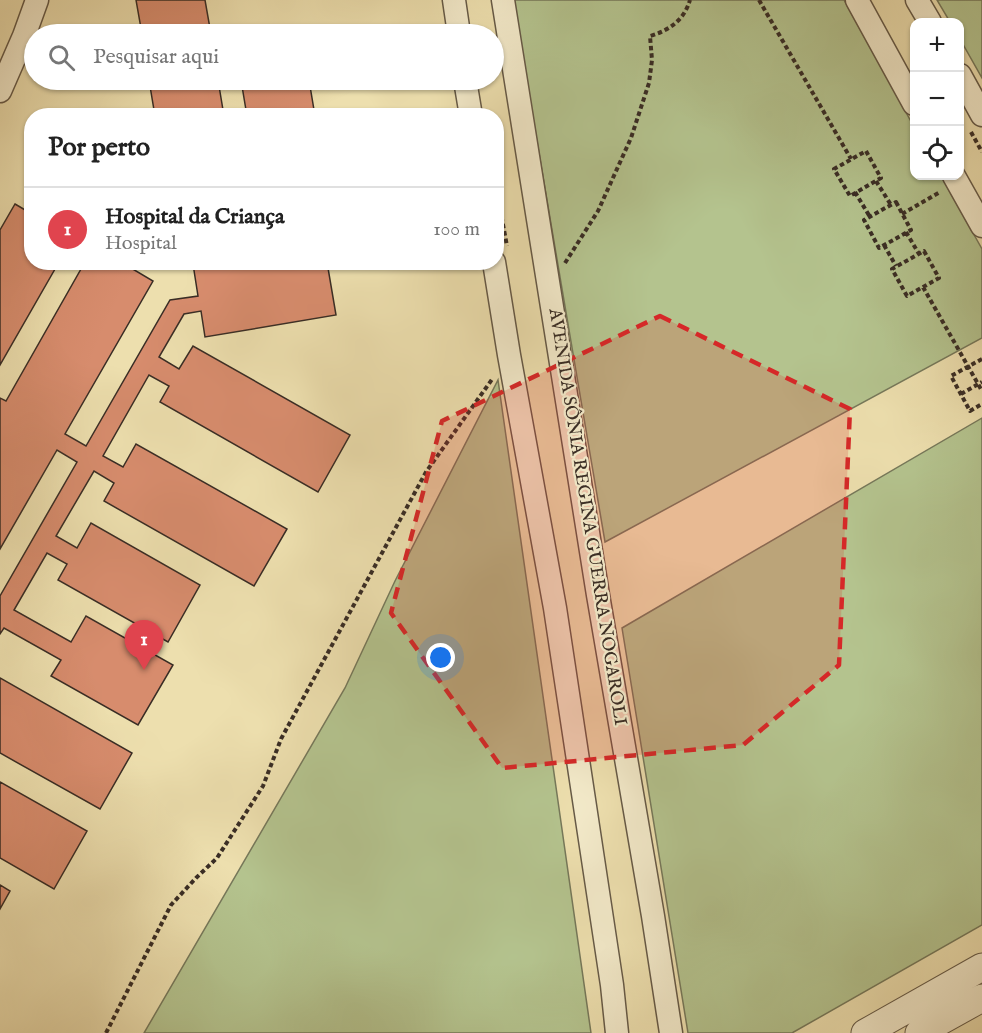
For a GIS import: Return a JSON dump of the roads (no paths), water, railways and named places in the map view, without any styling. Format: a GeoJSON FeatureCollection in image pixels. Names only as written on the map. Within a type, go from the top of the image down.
{"type":"FeatureCollection","features":[{"type":"Feature","properties":{"kind":"street"},"geometry":{"type":"LineString","coordinates":[[28,24],[37,0]]}},
{"type":"Feature","properties":{"kind":"street"},"geometry":{"type":"LineString","coordinates":[[454,0],[458,24]]}},
{"type":"Feature","properties":{"kind":"street","name":"AVENIDA SÔNIA REGINA GUERRA NOGAROLI"},"geometry":{"type":"LineString","coordinates":[[503,0],[599,603],[671,1033]]}},
{"type":"Feature","properties":{"kind":"street"},"geometry":{"type":"LineString","coordinates":[[857,0],[910,95]]}},
{"type":"Feature","properties":{"kind":"street"},"geometry":{"type":"LineString","coordinates":[[917,0],[928,18]]}},
{"type":"Feature","properties":{"kind":"street"},"geometry":{"type":"LineString","coordinates":[[0,91],[24,36]]}},
{"type":"Feature","properties":{"kind":"street"},"geometry":{"type":"LineString","coordinates":[[964,82],[982,115]]}},
{"type":"Feature","properties":{"kind":"street"},"geometry":{"type":"LineString","coordinates":[[467,90],[470,108]]}},
{"type":"Feature","properties":{"kind":"street"},"geometry":{"type":"LineString","coordinates":[[957,180],[982,226]]}},
{"type":"Feature","properties":{"kind":"street"},"geometry":{"type":"LineString","coordinates":[[495,270],[555,608],[612,985],[617,1033]]}},
{"type":"Feature","properties":{"kind":"street"},"geometry":{"type":"LineString","coordinates":[[865,1033],[982,967]]}},
{"type":"Feature","properties":{"kind":"street"},"geometry":{"type":"LineString","coordinates":[[919,1033],[982,998]]}},
{"type":"Feature","properties":{"kind":"place","name":"Hospital da Criança"},"geometry":{"type":"Point","coordinates":[144,670]}}]}
